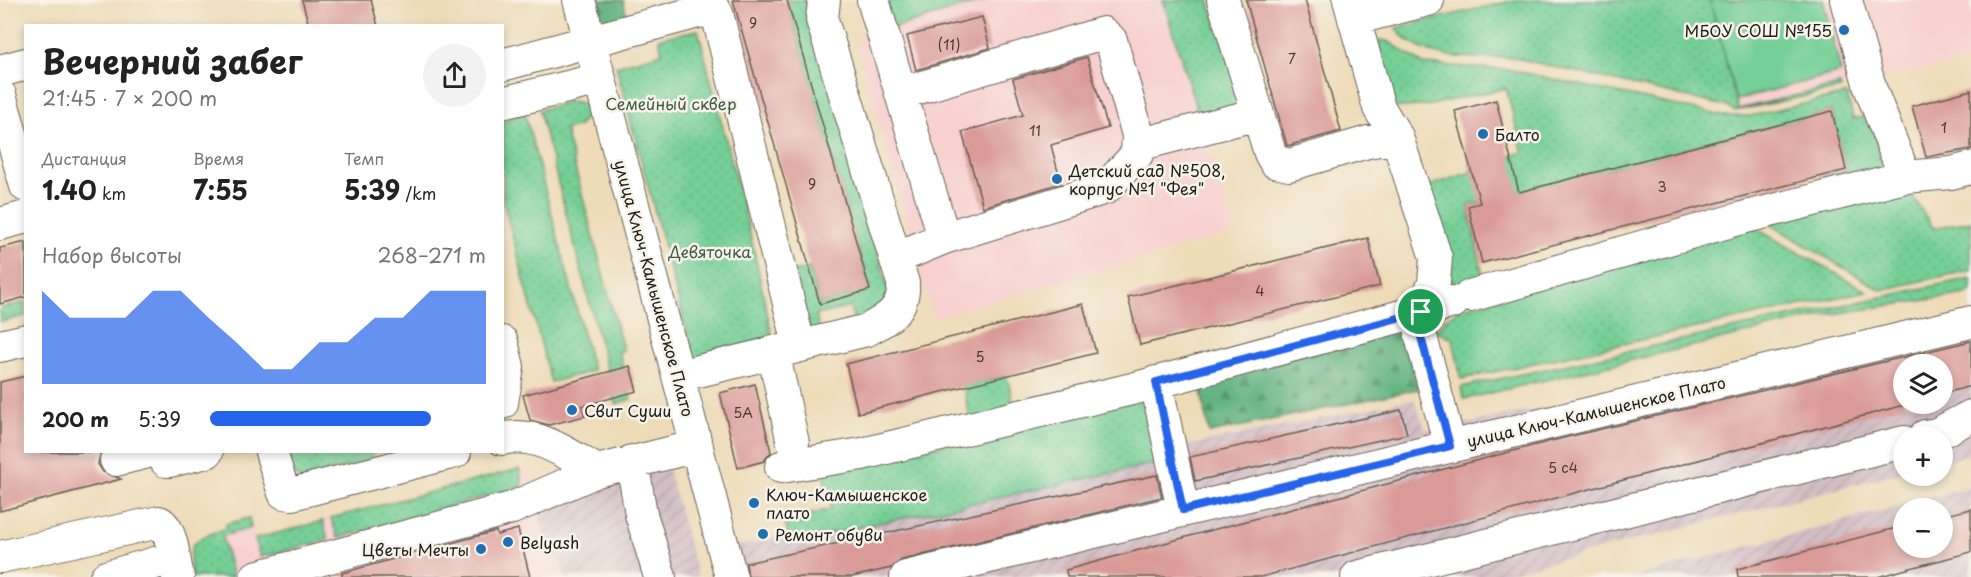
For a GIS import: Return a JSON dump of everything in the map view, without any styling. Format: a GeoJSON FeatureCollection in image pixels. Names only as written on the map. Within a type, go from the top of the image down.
{"type":"FeatureCollection","features":[{"type":"Feature","properties":{"kind":"street","name":"улица Ключ-Камышенское Плато"},"geometry":{"type":"LineString","coordinates":[[579,0],[731,577]]}},
{"type":"Feature","properties":{"kind":"street"},"geometry":{"type":"LineString","coordinates":[[678,376],[867,330],[893,314],[904,293],[896,258],[822,20],[824,0]]}},
{"type":"Feature","properties":{"kind":"street"},"geometry":{"type":"LineString","coordinates":[[873,0],[944,238]]}},
{"type":"Feature","properties":{"kind":"street"},"geometry":{"type":"LineString","coordinates":[[1223,0],[1271,156],[1284,165],[1297,164],[1368,142],[1397,137]]}},
{"type":"Feature","properties":{"kind":"street"},"geometry":{"type":"LineString","coordinates":[[1428,0],[1352,10],[1379,108],[1397,137],[1436,258],[1434,283],[1421,312],[1421,337],[1450,446]]}},
{"type":"Feature","properties":{"kind":"street"},"geometry":{"type":"LineString","coordinates":[[1846,0],[1869,86],[1905,177]]}},
{"type":"Feature","properties":{"kind":"street"},"geometry":{"type":"LineString","coordinates":[[504,65],[591,43],[698,12],[714,10],[717,13],[786,348],[787,455],[862,454],[1156,382],[1421,312],[1742,218],[1905,177],[1964,178]]}},
{"type":"Feature","properties":{"kind":"street"},"geometry":{"type":"LineString","coordinates":[[896,258],[944,238],[1106,188],[1137,154],[1138,145],[1138,135],[1112,40],[1103,33],[902,93]]}},
{"type":"Feature","properties":{"kind":"street"},"geometry":{"type":"LineString","coordinates":[[0,71],[24,65]]}},
{"type":"Feature","properties":{"kind":"street"},"geometry":{"type":"LineString","coordinates":[[504,103],[600,79]]}},
{"type":"Feature","properties":{"kind":"street"},"geometry":{"type":"LineString","coordinates":[[0,94],[24,179]]}},
{"type":"Feature","properties":{"kind":"street"},"geometry":{"type":"LineString","coordinates":[[1138,145],[1258,114]]}},
{"type":"Feature","properties":{"kind":"street"},"geometry":{"type":"LineString","coordinates":[[0,224],[24,218]]}},
{"type":"Feature","properties":{"kind":"street","name":"улица Ключ-Камышенское Плато"},"geometry":{"type":"LineString","coordinates":[[906,577],[1971,322]]}},
{"type":"Feature","properties":{"kind":"street"},"geometry":{"type":"LineString","coordinates":[[0,346],[24,340]]}},
{"type":"Feature","properties":{"kind":"street"},"geometry":{"type":"LineString","coordinates":[[504,350],[508,367],[504,391]]}},
{"type":"Feature","properties":{"kind":"street"},"geometry":{"type":"LineString","coordinates":[[1156,382],[1183,510]]}},
{"type":"Feature","properties":{"kind":"street"},"geometry":{"type":"LineString","coordinates":[[1952,426],[1971,416]]}},
{"type":"Feature","properties":{"kind":"street"},"geometry":{"type":"LineString","coordinates":[[504,420],[506,438],[551,443],[597,471]]}},
{"type":"Feature","properties":{"kind":"street"},"geometry":{"type":"LineString","coordinates":[[1357,577],[1893,445]]}},
{"type":"Feature","properties":{"kind":"street"},"geometry":{"type":"LineString","coordinates":[[256,577],[513,508],[597,471],[697,446]]}},
{"type":"Feature","properties":{"kind":"street"},"geometry":{"type":"LineString","coordinates":[[116,460],[144,453]]}},
{"type":"Feature","properties":{"kind":"street"},"geometry":{"type":"LineString","coordinates":[[162,453],[166,461],[203,453]]}},
{"type":"Feature","properties":{"kind":"street"},"geometry":{"type":"LineString","coordinates":[[271,453],[280,487],[288,494],[390,460],[447,453]]}},
{"type":"Feature","properties":{"kind":"street"},"geometry":{"type":"LineString","coordinates":[[632,461],[641,514],[660,577]]}},
{"type":"Feature","properties":{"kind":"street"},"geometry":{"type":"LineString","coordinates":[[0,557],[159,522],[165,525],[176,568],[106,577]]}},
{"type":"Feature","properties":{"kind":"shaded area","name":"Детский сад №508, корпус №1 \"Фея\""},"geometry":{"type":"Polygon","coordinates":[[[986,0],[1163,0],[1234,232],[934,318],[856,40],[986,0]]]}},
{"type":"Feature","properties":{"kind":"shaded area","name":"МБОУ СОШ №155"},"geometry":{"type":"Polygon","coordinates":[[[1710,0],[1971,0],[1971,60],[1840,85],[1738,109],[1710,0]]]}},
{"type":"Feature","properties":{"kind":"shaded area"},"geometry":{"type":"Polygon","coordinates":[[[1969,323],[1971,331],[1971,454],[1953,459],[1953,426],[1893,426],[1893,475],[1491,577],[731,577],[723,547],[746,545],[778,537],[822,521],[1414,399],[1426,431],[1969,323]]]}},
{"type":"Feature","properties":{"kind":"shaded area"},"geometry":{"type":"Polygon","coordinates":[[[527,467],[536,503],[565,577],[233,577],[222,536],[251,528],[255,539],[527,467]]]}},
{"type":"Feature","properties":{"kind":"shaded area"},"geometry":{"type":"Polygon","coordinates":[[[668,469],[698,577],[565,577],[561,562],[550,558],[536,503],[668,469]]]}},
{"type":"Feature","properties":{"kind":"shaded area"},"geometry":{"type":"Polygon","coordinates":[[[1971,487],[1971,577],[1633,577],[1893,508],[1893,558],[1953,558],[1953,498],[1930,498],[1971,487]]]}},
{"type":"Feature","properties":{"kind":"green space"},"geometry":{"type":"Polygon","coordinates":[[[593,0],[623,0],[628,20],[616,21],[606,18],[598,11],[593,0]]]}},
{"type":"Feature","properties":{"kind":"green space"},"geometry":{"type":"Polygon","coordinates":[[[787,0],[809,0],[889,293],[876,318],[855,323],[850,307],[816,315],[820,332],[812,334],[793,272],[809,268],[820,304],[870,289],[787,0]]]}},
{"type":"Feature","properties":{"kind":"green space"},"geometry":{"type":"Polygon","coordinates":[[[878,0],[986,0],[887,30],[878,0]]]}},
{"type":"Feature","properties":{"kind":"green space"},"geometry":{"type":"Polygon","coordinates":[[[1163,0],[1209,0],[1239,90],[1239,106],[1200,120],[1163,0]]]}},
{"type":"Feature","properties":{"kind":"green space"},"geometry":{"type":"Polygon","coordinates":[[[1515,0],[1710,0],[1738,109],[1840,85],[1841,89],[1735,111],[1725,106],[1511,57],[1481,58],[1433,53],[1407,39],[1396,28],[1515,0]]]}},
{"type":"Feature","properties":{"kind":"green space"},"geometry":{"type":"Polygon","coordinates":[[[1710,0],[1823,0],[1841,72],[1736,100],[1710,0]]]}},
{"type":"Feature","properties":{"kind":"green space"},"geometry":{"type":"Polygon","coordinates":[[[698,30],[753,246],[772,336],[696,366],[616,66],[662,53],[659,38],[698,30]]]}},
{"type":"Feature","properties":{"kind":"green space"},"geometry":{"type":"Polygon","coordinates":[[[1379,40],[1388,41],[1423,64],[1511,70],[1724,116],[1751,116],[1847,94],[1853,119],[1870,115],[1885,176],[1826,191],[1821,176],[1846,170],[1832,111],[1468,206],[1485,285],[1454,293],[1426,187],[1471,172],[1470,164],[1523,153],[1506,88],[1430,105],[1394,108],[1379,49],[1379,40]]]}},
{"type":"Feature","properties":{"kind":"green space"},"geometry":{"type":"Polygon","coordinates":[[[572,101],[585,104],[590,111],[579,126],[565,130],[623,350],[619,352],[631,399],[616,404],[539,110],[572,101]]]}},
{"type":"Feature","properties":{"kind":"green space"},"geometry":{"type":"Polygon","coordinates":[[[525,114],[593,371],[551,382],[504,204],[504,120],[525,114]]]}},
{"type":"Feature","properties":{"kind":"green space"},"geometry":{"type":"Polygon","coordinates":[[[1906,186],[1933,228],[1971,221],[1971,270],[1881,290],[1765,221],[1906,186]]]}},
{"type":"Feature","properties":{"kind":"green space"},"geometry":{"type":"Polygon","coordinates":[[[1755,228],[1867,291],[1461,379],[1453,339],[1436,331],[1447,318],[1460,309],[1755,228]]]}},
{"type":"Feature","properties":{"kind":"green space"},"geometry":{"type":"Polygon","coordinates":[[[1971,278],[1971,293],[1826,315],[1464,399],[1461,387],[1971,278]]]}},
{"type":"Feature","properties":{"kind":"green space"},"geometry":{"type":"Polygon","coordinates":[[[24,302],[24,316],[0,322],[0,308],[24,302]]]}},
{"type":"Feature","properties":{"kind":"green space"},"geometry":{"type":"Polygon","coordinates":[[[1403,331],[1418,389],[1209,433],[1198,376],[1403,331]]]}},
{"type":"Feature","properties":{"kind":"green space"},"geometry":{"type":"Polygon","coordinates":[[[1007,376],[1015,412],[971,422],[963,386],[1007,376]]]}},
{"type":"Feature","properties":{"kind":"green space"},"geometry":{"type":"Polygon","coordinates":[[[1154,395],[1168,461],[791,542],[784,521],[831,509],[823,473],[1154,395]]]}},
{"type":"Feature","properties":{"kind":"green space"},"geometry":{"type":"Polygon","coordinates":[[[286,453],[373,453],[369,461],[301,480],[292,472],[286,453]]]}},
{"type":"Feature","properties":{"kind":"green space"},"geometry":{"type":"Polygon","coordinates":[[[519,469],[523,486],[338,538],[331,518],[519,469]]]}},
{"type":"Feature","properties":{"kind":"green space"},"geometry":{"type":"Polygon","coordinates":[[[249,518],[251,528],[222,536],[233,577],[193,577],[190,556],[195,543],[207,535],[227,528],[226,524],[249,518]]]}},
{"type":"Feature","properties":{"kind":"green space"},"geometry":{"type":"Polygon","coordinates":[[[323,521],[328,540],[260,557],[255,539],[323,521]]]}},
{"type":"Feature","properties":{"kind":"building"},"geometry":{"type":"Polygon","coordinates":[[[302,0],[371,0],[377,24],[308,24],[302,0]]]}},
{"type":"Feature","properties":{"kind":"building"},"geometry":{"type":"Polygon","coordinates":[[[733,0],[787,0],[870,290],[820,304],[733,0]]]}},
{"type":"Feature","properties":{"kind":"building"},"geometry":{"type":"Polygon","coordinates":[[[1246,0],[1305,0],[1341,131],[1287,146],[1246,0]]]}},
{"type":"Feature","properties":{"kind":"building"},"geometry":{"type":"Polygon","coordinates":[[[982,17],[990,48],[916,70],[907,36],[982,17]]]}},
{"type":"Feature","properties":{"kind":"building","name":"Детский сад №508, корпус №1 \"Фея\""},"geometry":{"type":"Polygon","coordinates":[[[1087,57],[1108,128],[1051,145],[1061,183],[983,207],[962,132],[1023,115],[1013,79],[1087,57]]]}},
{"type":"Feature","properties":{"kind":"building"},"geometry":{"type":"Polygon","coordinates":[[[1971,90],[1971,149],[1926,157],[1912,106],[1971,90]]]}},
{"type":"Feature","properties":{"kind":"building"},"geometry":{"type":"Polygon","coordinates":[[[1496,100],[1519,192],[1832,111],[1846,170],[1482,263],[1468,206],[1480,203],[1455,111],[1496,100]]]}},
{"type":"Feature","properties":{"kind":"building"},"geometry":{"type":"Polygon","coordinates":[[[1368,238],[1380,286],[1140,345],[1128,297],[1368,238]]]}},
{"type":"Feature","properties":{"kind":"building"},"geometry":{"type":"Polygon","coordinates":[[[24,242],[24,298],[0,304],[0,248],[24,242]]]}},
{"type":"Feature","properties":{"kind":"building"},"geometry":{"type":"Polygon","coordinates":[[[1083,304],[1096,353],[858,413],[846,364],[1083,304]]]}},
{"type":"Feature","properties":{"kind":"building"},"geometry":{"type":"Polygon","coordinates":[[[1971,341],[1971,386],[1953,391],[1953,354],[1916,354],[1971,341]]]}},
{"type":"Feature","properties":{"kind":"building"},"geometry":{"type":"Polygon","coordinates":[[[1893,360],[1893,408],[1261,577],[1067,577],[1066,570],[1551,441],[1893,360]]]}},
{"type":"Feature","properties":{"kind":"building"},"geometry":{"type":"Polygon","coordinates":[[[630,366],[637,391],[582,406],[585,416],[549,425],[530,420],[523,395],[630,366]]]}},
{"type":"Feature","properties":{"kind":"building"},"geometry":{"type":"Polygon","coordinates":[[[24,376],[24,453],[101,453],[98,464],[103,472],[121,479],[0,511],[0,382],[24,376]]]}},
{"type":"Feature","properties":{"kind":"building"},"geometry":{"type":"Polygon","coordinates":[[[755,384],[771,452],[764,461],[738,468],[720,393],[755,384]]]}},
{"type":"Feature","properties":{"kind":"building"},"geometry":{"type":"Polygon","coordinates":[[[1401,410],[1407,434],[1195,481],[1190,457],[1401,410]]]}},
{"type":"Feature","properties":{"kind":"building"},"geometry":{"type":"Polygon","coordinates":[[[1157,475],[1162,497],[902,560],[891,568],[852,577],[748,577],[746,563],[1157,475]]]}},
{"type":"Feature","properties":{"kind":"building"},"geometry":{"type":"Polygon","coordinates":[[[1971,509],[1971,552],[1953,557],[1953,513],[1971,509]]]}},
{"type":"Feature","properties":{"kind":"building"},"geometry":{"type":"Polygon","coordinates":[[[518,529],[530,577],[342,577],[342,573],[496,531],[497,535],[518,529]]]}},
{"type":"Feature","properties":{"kind":"building"},"geometry":{"type":"Polygon","coordinates":[[[1893,529],[1893,558],[1948,558],[1877,577],[1738,577],[1737,569],[1893,529]]]}},
{"type":"Feature","properties":{"kind":"place","name":"МБОУ СОШ №155"},"geometry":{"type":"Point","coordinates":[1844,30]}},
{"type":"Feature","properties":{"kind":"place","name":"Балто"},"geometry":{"type":"Point","coordinates":[1483,134]}},
{"type":"Feature","properties":{"kind":"place","name":"Детский сад №508, корпус №1 \"Фея\""},"geometry":{"type":"Point","coordinates":[1057,179]}},
{"type":"Feature","properties":{"kind":"place","name":"Свит Суши"},"geometry":{"type":"Point","coordinates":[572,410]}},
{"type":"Feature","properties":{"kind":"place","name":"Ключ-Камышенское плато"},"geometry":{"type":"Point","coordinates":[754,503]}},
{"type":"Feature","properties":{"kind":"place","name":"Ремонт обуви"},"geometry":{"type":"Point","coordinates":[763,534]}},
{"type":"Feature","properties":{"kind":"place","name":"Belyash"},"geometry":{"type":"Point","coordinates":[508,542]}},
{"type":"Feature","properties":{"kind":"place","name":"Цветы Мечты"},"geometry":{"type":"Point","coordinates":[481,549]}},
{"type":"Feature","properties":{"kind":"route"},"geometry":{"type":"LineString","coordinates":[[1421,312],[1421,337],[1450,446],[1183,510],[1156,382],[1421,312]]}},
{"type":"Feature","properties":{"kind":"park label","name":"Семейный сквер"},"geometry":{"type":"Point","coordinates":[671,103]}},
{"type":"Feature","properties":{"kind":"park label","name":"Девяточка"},"geometry":{"type":"Point","coordinates":[710,251]}}]}
